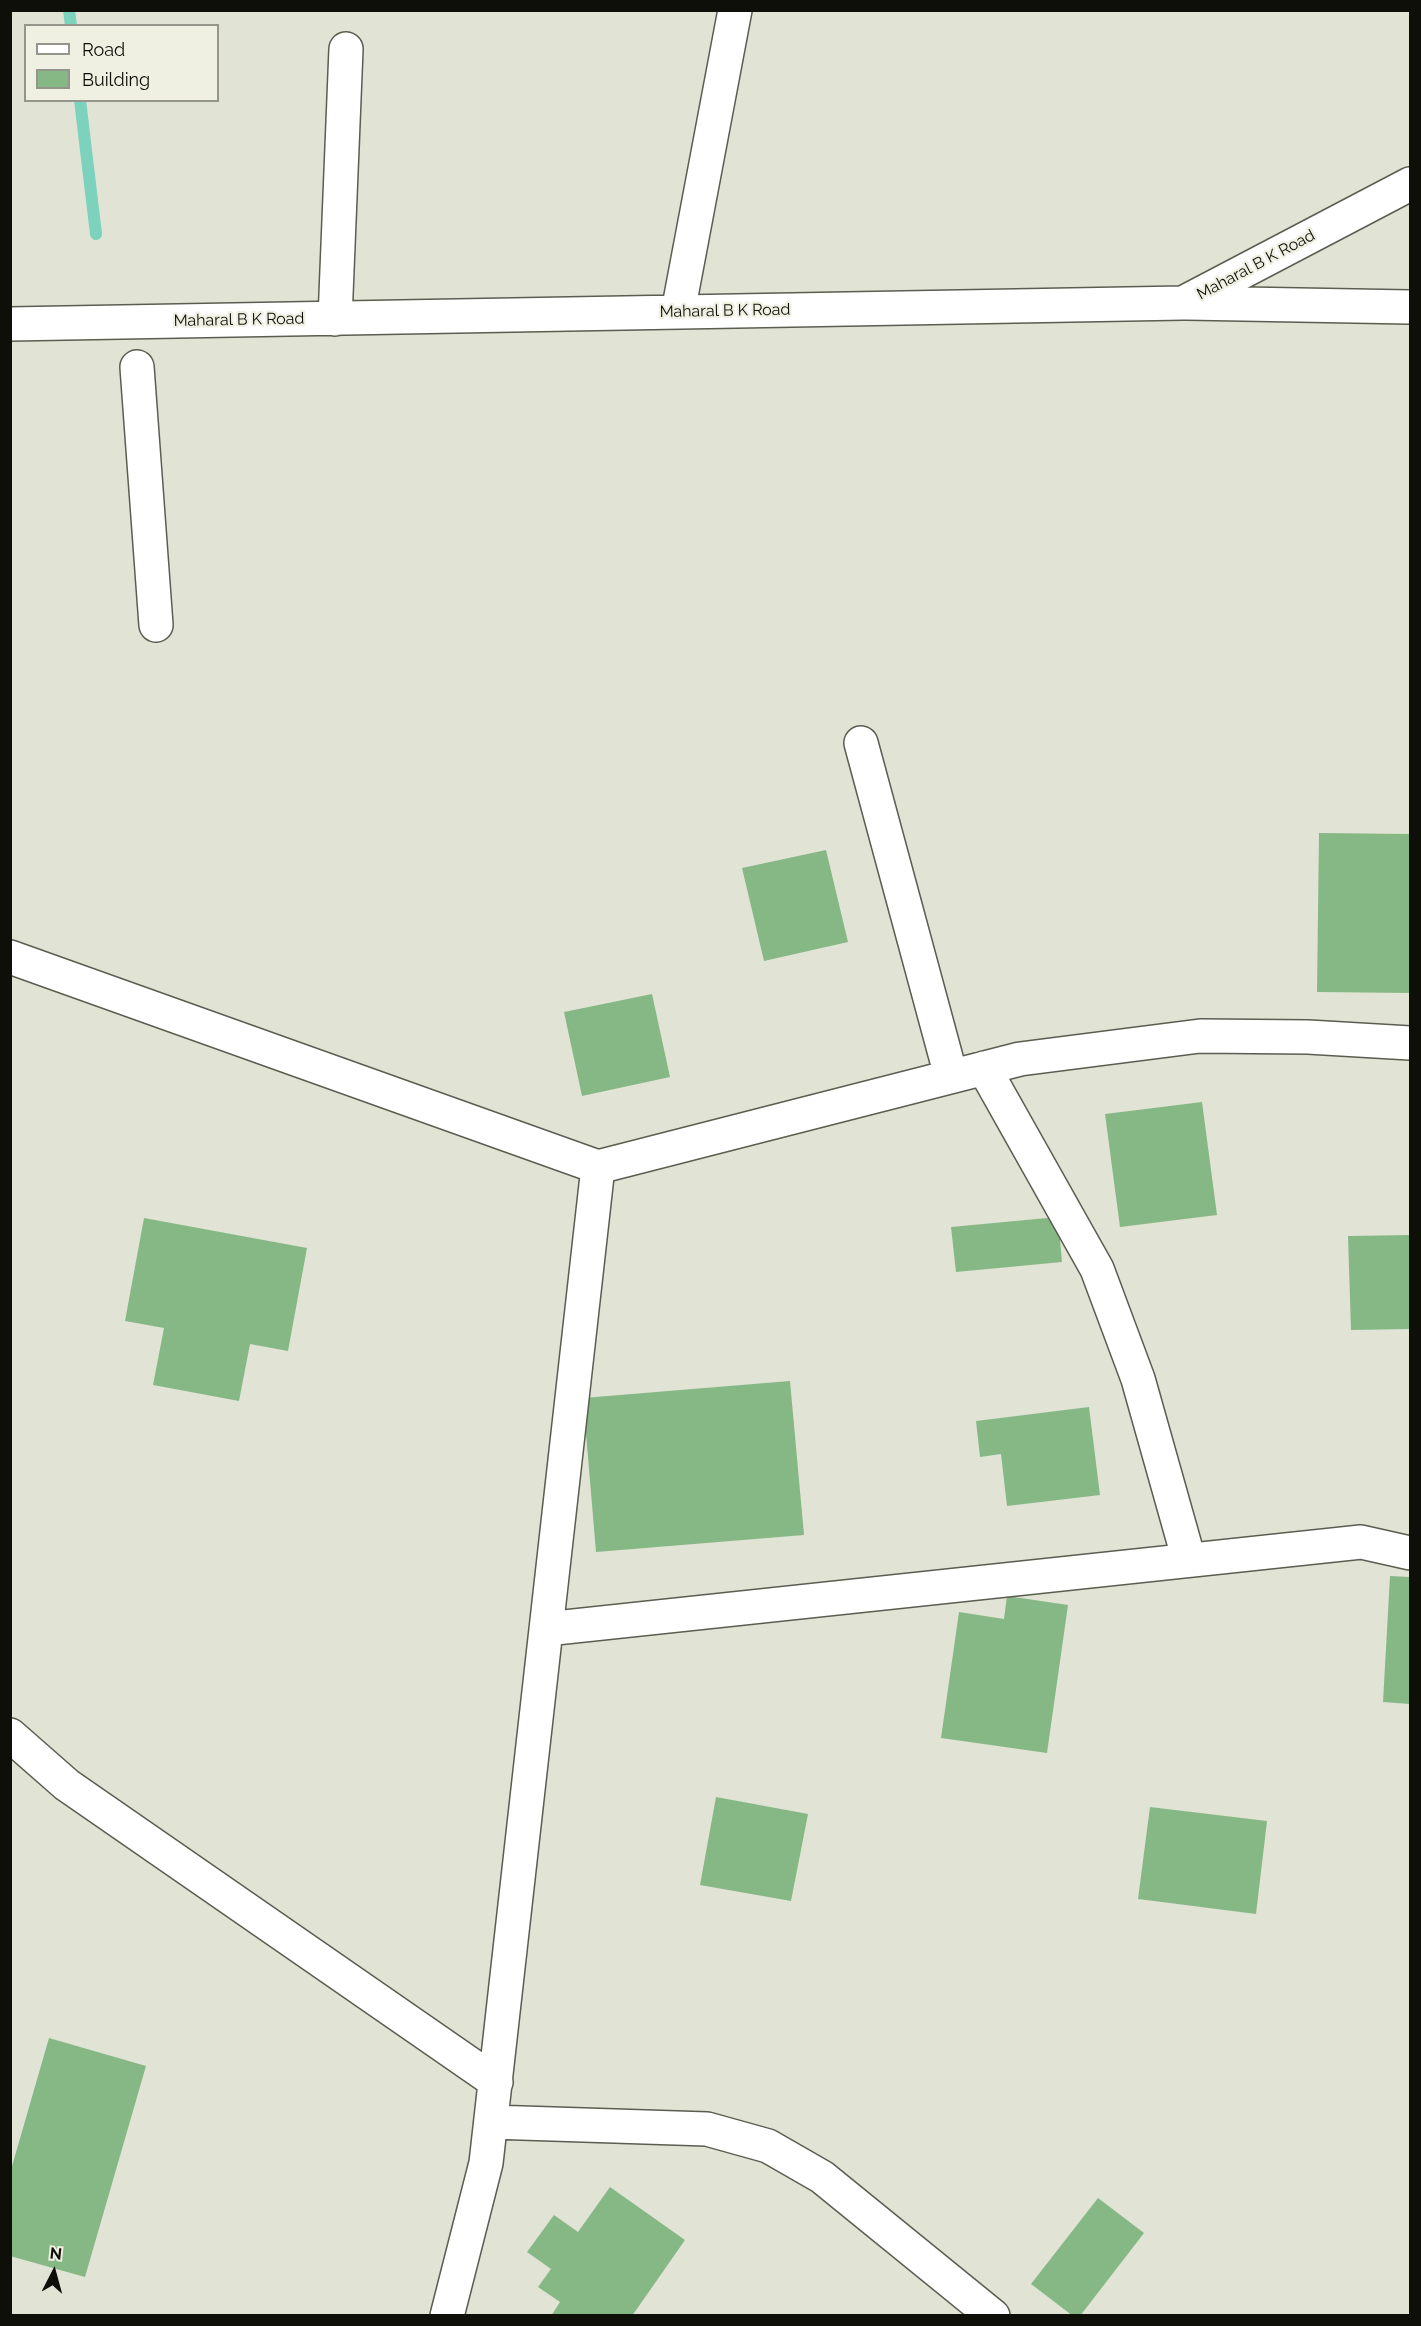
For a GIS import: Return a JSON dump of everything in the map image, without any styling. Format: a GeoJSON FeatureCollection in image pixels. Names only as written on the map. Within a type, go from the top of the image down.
{"type":"FeatureCollection","features":[{"type":"Feature","properties":{"kind":"street"},"geometry":{"type":"LineString","coordinates":[[678,312],[735,10]]}},
{"type":"Feature","properties":{"kind":"street"},"geometry":{"type":"LineString","coordinates":[[335,319],[346,49]]}},
{"type":"Feature","properties":{"kind":"street","name":"Maharal B K Road"},"geometry":{"type":"LineString","coordinates":[[10,324],[1183,303],[1410,184]]}},
{"type":"Feature","properties":{"kind":"street"},"geometry":{"type":"LineString","coordinates":[[1183,303],[1410,307]]}},
{"type":"Feature","properties":{"kind":"street"},"geometry":{"type":"LineString","coordinates":[[137,367],[156,625]]}},
{"type":"Feature","properties":{"kind":"street"},"geometry":{"type":"LineString","coordinates":[[861,743],[951,1076]]}},
{"type":"Feature","properties":{"kind":"street"},"geometry":{"type":"LineString","coordinates":[[10,957],[598,1167],[1020,1059],[1200,1036],[1308,1037],[1410,1043]]}},
{"type":"Feature","properties":{"kind":"street"},"geometry":{"type":"LineString","coordinates":[[984,1068],[1097,1269],[1138,1379],[1189,1560]]}},
{"type":"Feature","properties":{"kind":"street"},"geometry":{"type":"LineString","coordinates":[[447,2316],[486,2163],[598,1167]]}},
{"type":"Feature","properties":{"kind":"street"},"geometry":{"type":"LineString","coordinates":[[546,1629],[1361,1542],[1410,1553]]}},
{"type":"Feature","properties":{"kind":"street"},"geometry":{"type":"LineString","coordinates":[[10,1735],[67,1785],[495,2082]]}},
{"type":"Feature","properties":{"kind":"street"},"geometry":{"type":"LineString","coordinates":[[491,2122],[707,2129],[768,2146],[822,2177],[993,2316]]}},
{"type":"Feature","properties":{"kind":"building"},"geometry":{"type":"Polygon","coordinates":[[[1319,833],[1410,834],[1410,993],[1317,992],[1319,833]]]}},
{"type":"Feature","properties":{"kind":"building"},"geometry":{"type":"Polygon","coordinates":[[[826,850],[848,942],[764,961],[742,868],[826,850]]]}},
{"type":"Feature","properties":{"kind":"building"},"geometry":{"type":"Polygon","coordinates":[[[652,994],[670,1077],[582,1096],[564,1012],[652,994]]]}},
{"type":"Feature","properties":{"kind":"building"},"geometry":{"type":"Polygon","coordinates":[[[1202,1102],[1217,1215],[1120,1227],[1105,1114],[1202,1102]]]}},
{"type":"Feature","properties":{"kind":"building"},"geometry":{"type":"Polygon","coordinates":[[[1058,1217],[1062,1262],[956,1272],[951,1227],[1058,1217]]]}},
{"type":"Feature","properties":{"kind":"building"},"geometry":{"type":"Polygon","coordinates":[[[144,1218],[307,1248],[288,1351],[250,1344],[239,1401],[153,1385],[164,1328],[125,1321],[144,1218]]]}},
{"type":"Feature","properties":{"kind":"building"},"geometry":{"type":"Polygon","coordinates":[[[1410,1235],[1410,1329],[1351,1330],[1348,1236],[1410,1235]]]}},
{"type":"Feature","properties":{"kind":"building"},"geometry":{"type":"Polygon","coordinates":[[[790,1381],[804,1535],[596,1552],[583,1398],[790,1381]]]}},
{"type":"Feature","properties":{"kind":"building"},"geometry":{"type":"Polygon","coordinates":[[[1089,1407],[1100,1495],[1007,1506],[1001,1454],[980,1457],[976,1421],[1089,1407]]]}},
{"type":"Feature","properties":{"kind":"building"},"geometry":{"type":"Polygon","coordinates":[[[1390,1576],[1410,1577],[1410,1704],[1383,1702],[1390,1576]]]}},
{"type":"Feature","properties":{"kind":"building"},"geometry":{"type":"Polygon","coordinates":[[[1007,1596],[1068,1605],[1047,1753],[941,1738],[959,1612],[1004,1619],[1007,1596]]]}},
{"type":"Feature","properties":{"kind":"building"},"geometry":{"type":"Polygon","coordinates":[[[716,1797],[808,1814],[791,1901],[700,1885],[716,1797]]]}},
{"type":"Feature","properties":{"kind":"building"},"geometry":{"type":"Polygon","coordinates":[[[1150,1807],[1267,1821],[1256,1914],[1138,1899],[1150,1807]]]}},
{"type":"Feature","properties":{"kind":"building"},"geometry":{"type":"Polygon","coordinates":[[[49,2038],[146,2066],[85,2277],[10,2256],[10,2173],[49,2038]]]}},
{"type":"Feature","properties":{"kind":"building"},"geometry":{"type":"Polygon","coordinates":[[[610,2187],[685,2240],[632,2316],[551,2316],[560,2302],[538,2287],[551,2269],[527,2252],[554,2215],[578,2232],[610,2187]]]}},
{"type":"Feature","properties":{"kind":"building"},"geometry":{"type":"Polygon","coordinates":[[[1098,2198],[1144,2233],[1080,2316],[1073,2316],[1031,2284],[1098,2198]]]}},
{"type":"Feature","properties":{"kind":"waterway"},"geometry":{"type":"LineString","coordinates":[[69,10],[71,24]]}},
{"type":"Feature","properties":{"kind":"waterway"},"geometry":{"type":"LineString","coordinates":[[80,102],[96,234]]}}]}
